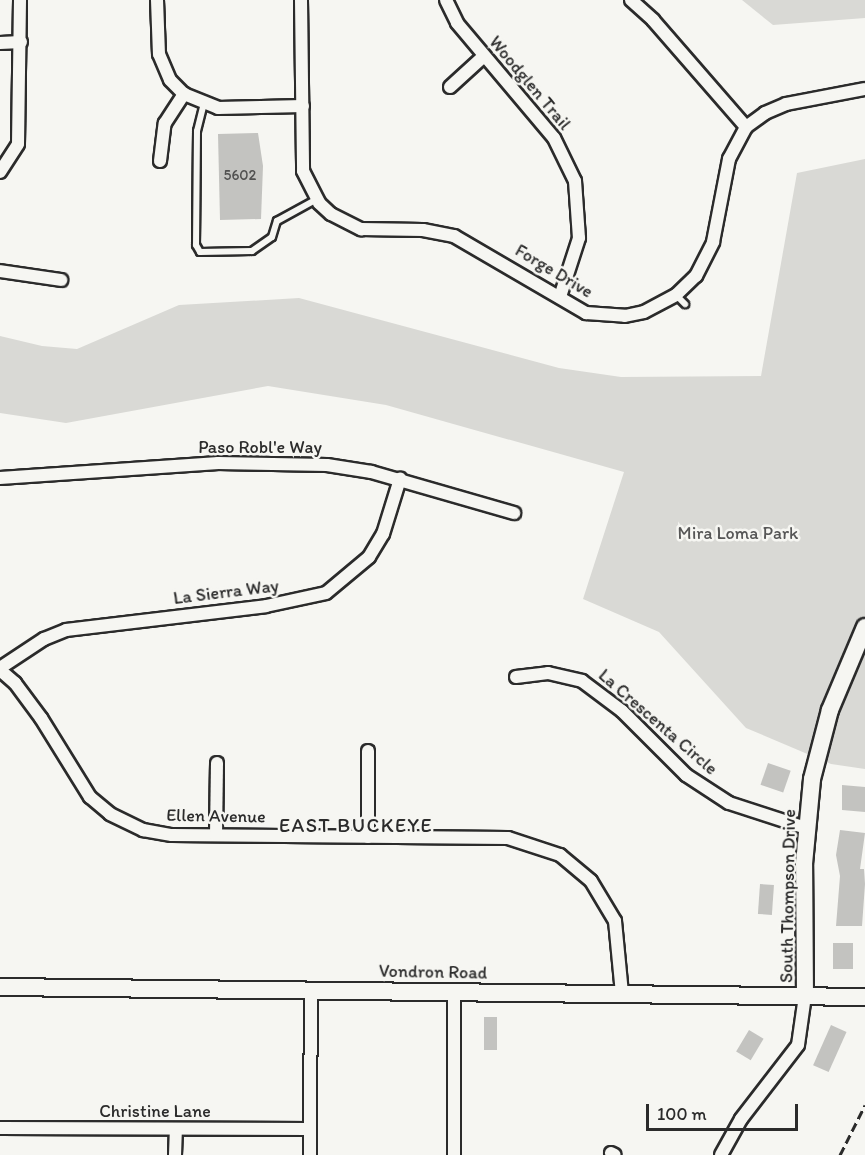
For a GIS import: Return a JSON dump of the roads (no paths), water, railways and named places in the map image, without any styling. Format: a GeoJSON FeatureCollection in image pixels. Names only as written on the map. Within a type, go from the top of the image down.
{"type":"FeatureCollection","features":[{"type":"Feature","properties":{"kind":"street"},"geometry":{"type":"LineString","coordinates":[[0,172],[18,144],[20,0]]}},
{"type":"Feature","properties":{"kind":"street"},"geometry":{"type":"LineString","coordinates":[[157,0],[159,54],[170,80],[184,94],[218,108],[303,106]]}},
{"type":"Feature","properties":{"kind":"street","name":"Forge Drive"},"geometry":{"type":"LineString","coordinates":[[301,0],[303,171],[317,199],[331,214],[361,229],[423,230],[454,236],[586,313],[625,316],[681,300],[711,249],[729,159],[746,127],[765,113],[786,104],[865,88]]}},
{"type":"Feature","properties":{"kind":"street","name":"Woodglen Trail"},"geometry":{"type":"LineString","coordinates":[[446,0],[458,23],[554,138],[575,182],[579,238],[560,297]]}},
{"type":"Feature","properties":{"kind":"street"},"geometry":{"type":"LineString","coordinates":[[631,0],[653,20],[746,127]]}},
{"type":"Feature","properties":{"kind":"street"},"geometry":{"type":"LineString","coordinates":[[0,43],[21,42]]}},
{"type":"Feature","properties":{"kind":"street"},"geometry":{"type":"LineString","coordinates":[[450,87],[484,56]]}},
{"type":"Feature","properties":{"kind":"street"},"geometry":{"type":"LineString","coordinates":[[160,161],[165,123],[184,94]]}},
{"type":"Feature","properties":{"kind":"street"},"geometry":{"type":"LineString","coordinates":[[0,271],[61,280]]}},
{"type":"Feature","properties":{"kind":"street","name":"Paso Robl'e Way"},"geometry":{"type":"LineString","coordinates":[[0,478],[279,462],[327,465],[400,479],[514,513]]}},
{"type":"Feature","properties":{"kind":"street","name":"La Sierra Way"},"geometry":{"type":"LineString","coordinates":[[0,669],[44,639],[66,630],[303,601],[326,593],[346,580],[369,557],[383,534],[400,479]]}},
{"type":"Feature","properties":{"kind":"street","name":"South Thompson Drive"},"geometry":{"type":"LineString","coordinates":[[805,996],[806,828],[812,779],[830,710],[865,627]]}},
{"type":"Feature","properties":{"kind":"street","name":"Ellen Avenue"},"geometry":{"type":"LineString","coordinates":[[0,669],[15,682],[41,718],[79,785],[110,814],[152,832],[508,838],[560,855],[591,881],[615,921],[621,952],[622,994]]}},
{"type":"Feature","properties":{"kind":"street","name":"La Crescenta Circle"},"geometry":{"type":"LineString","coordinates":[[516,677],[548,673],[582,681],[622,711],[686,775],[729,803],[806,828]]}},
{"type":"Feature","properties":{"kind":"street"},"geometry":{"type":"LineString","coordinates":[[368,751],[368,837]]}},
{"type":"Feature","properties":{"kind":"street"},"geometry":{"type":"LineString","coordinates":[[216,834],[217,762]]}},
{"type":"Feature","properties":{"kind":"street","name":"Vondron Road"},"geometry":{"type":"LineString","coordinates":[[0,987],[865,997]]}},
{"type":"Feature","properties":{"kind":"street"},"geometry":{"type":"LineString","coordinates":[[310,1155],[311,991]]}},
{"type":"Feature","properties":{"kind":"street"},"geometry":{"type":"LineString","coordinates":[[454,992],[454,1155]]}},
{"type":"Feature","properties":{"kind":"street"},"geometry":{"type":"LineString","coordinates":[[721,1155],[741,1119],[798,1045],[805,996]]}},
{"type":"Feature","properties":{"kind":"street","name":"Christine Lane"},"geometry":{"type":"LineString","coordinates":[[0,1128],[310,1129]]}},
{"type":"Feature","properties":{"kind":"street"},"geometry":{"type":"LineString","coordinates":[[175,1155],[176,1129]]}},
{"type":"Feature","properties":{"kind":"lane"},"geometry":{"type":"LineString","coordinates":[[204,104],[197,131],[196,244],[200,252],[252,251],[272,237],[277,221],[317,199]]}},
{"type":"Feature","properties":{"kind":"railway"},"geometry":{"type":"LineString","coordinates":[[840,1155],[865,1105]]}},
{"type":"Feature","properties":{"kind":"district","name":"EAST BUCKEYE"},"geometry":{"type":"Point","coordinates":[356,825]}},
{"type":"Feature","properties":{"kind":"park label","name":"Mira Loma Park"},"geometry":{"type":"Point","coordinates":[738,533]}}]}
